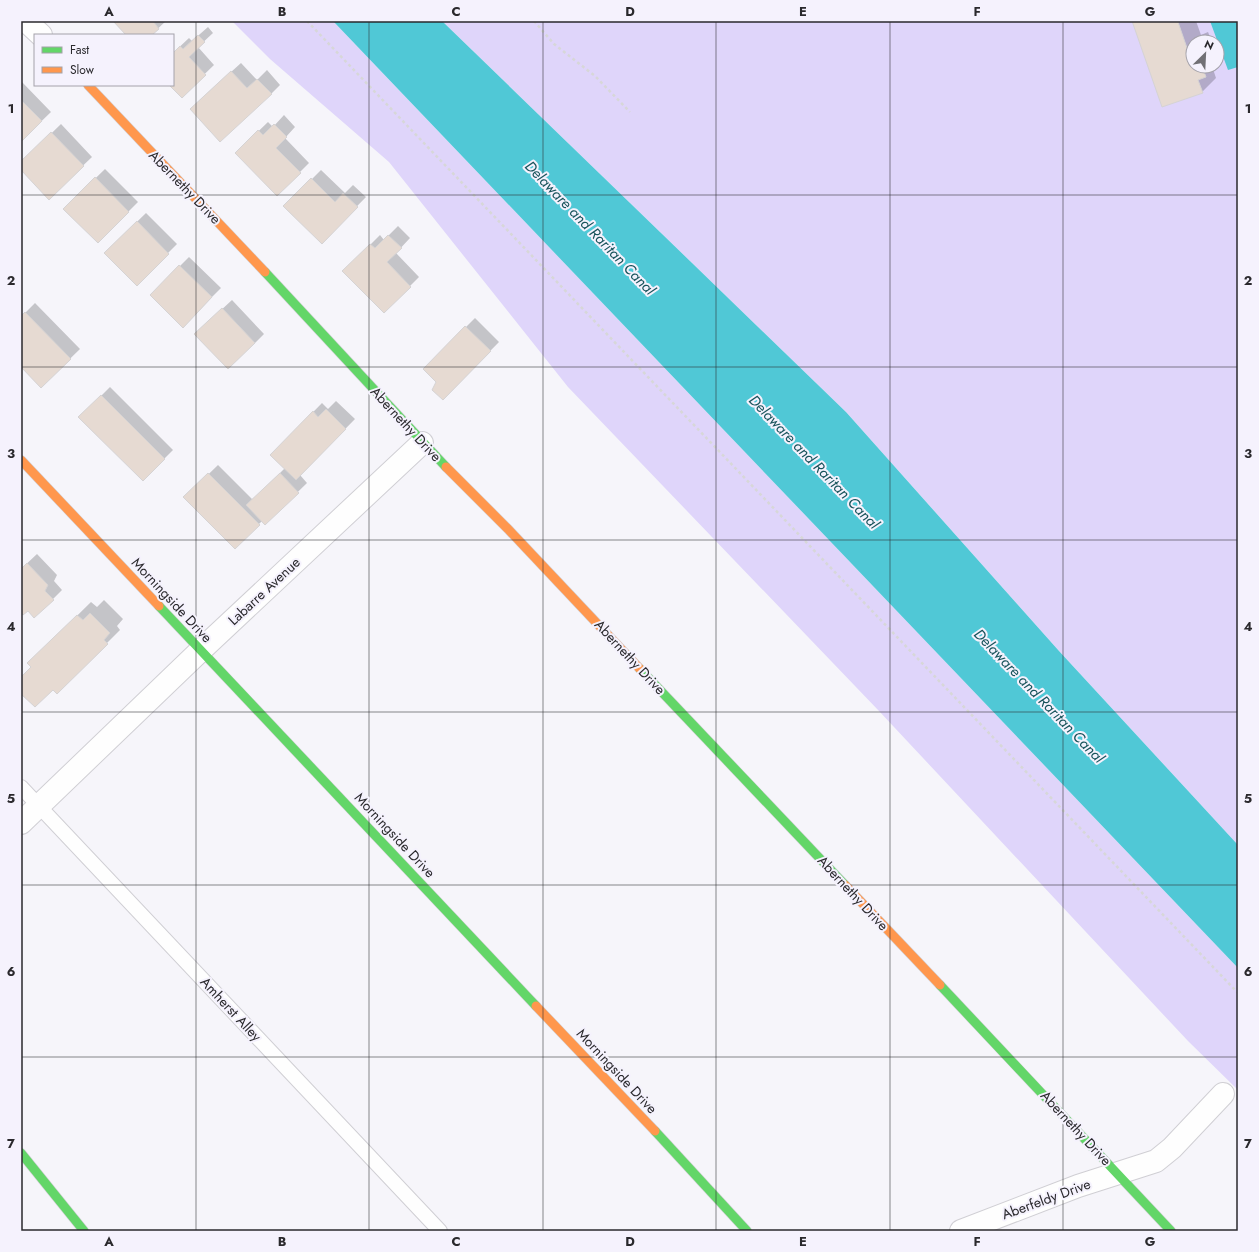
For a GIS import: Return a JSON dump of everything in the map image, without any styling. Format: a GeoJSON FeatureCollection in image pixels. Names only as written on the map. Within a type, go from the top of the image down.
{"type":"FeatureCollection","features":[{"type":"Feature","properties":{"kind":"street"},"geometry":{"type":"LineString","coordinates":[[26,21],[40,34]]}},
{"type":"Feature","properties":{"kind":"street","name":"Abernethy Drive"},"geometry":{"type":"LineString","coordinates":[[89,86],[306,314],[422,443],[508,528],[1119,1174],[1171,1231]]}},
{"type":"Feature","properties":{"kind":"street","name":"Labarre Avenue"},"geometry":{"type":"LineString","coordinates":[[21,823],[201,650],[422,443]]}},
{"type":"Feature","properties":{"kind":"street","name":"Morningside Drive"},"geometry":{"type":"LineString","coordinates":[[21,460],[712,1192],[747,1231]]}},
{"type":"Feature","properties":{"kind":"street","name":"Aberfeldy Drive"},"geometry":{"type":"LineString","coordinates":[[961,1231],[1078,1186],[1156,1161],[1172,1148],[1223,1094]]}},
{"type":"Feature","properties":{"kind":"street"},"geometry":{"type":"LineString","coordinates":[[21,1153],[84,1231]]}},
{"type":"Feature","properties":{"kind":"lane","name":"Amherst Alley"},"geometry":{"type":"LineString","coordinates":[[21,787],[440,1231]]}},
{"type":"Feature","properties":{"kind":"path"},"geometry":{"type":"LineString","coordinates":[[307,21],[1238,993]]}},
{"type":"Feature","properties":{"kind":"path"},"geometry":{"type":"LineString","coordinates":[[534,21],[554,44],[594,76],[630,112]]}},
{"type":"Feature","properties":{"kind":"shaded area"},"geometry":{"type":"Polygon","coordinates":[[[232,21],[333,21],[1238,968],[1238,1090],[1188,1041],[879,711],[568,387],[389,162],[270,59],[232,21]]]}},
{"type":"Feature","properties":{"kind":"shaded area"},"geometry":{"type":"Polygon","coordinates":[[[442,21],[1238,21],[1238,845],[1059,651],[846,412],[442,21]]]}},
{"type":"Feature","properties":{"kind":"water","name":"Delaware and Raritan Canal"},"geometry":{"type":"Polygon","coordinates":[[[333,21],[442,21],[846,412],[1059,651],[1238,845],[1238,968],[333,21]]]}},
{"type":"Feature","properties":{"kind":"water"},"geometry":{"type":"Polygon","coordinates":[[[1210,21],[1238,21],[1238,67],[1228,70],[1225,62],[1225,34],[1215,34],[1210,21]]]}},
{"type":"Feature","properties":{"kind":"building"},"geometry":{"type":"Polygon","coordinates":[[[113,21],[153,21],[159,29],[153,34],[125,34],[113,21]]]}},
{"type":"Feature","properties":{"kind":"building"},"geometry":{"type":"Polygon","coordinates":[[[1132,21],[1181,21],[1178,22],[1185,42],[1185,74],[1205,74],[1206,77],[1198,80],[1203,93],[1162,107],[1132,21]]]}},
{"type":"Feature","properties":{"kind":"building"},"geometry":{"type":"Polygon","coordinates":[[[198,35],[205,42],[189,57],[206,75],[182,98],[170,86],[174,86],[174,52],[180,46],[183,49],[198,35]]]}},
{"type":"Feature","properties":{"kind":"building"},"geometry":{"type":"Polygon","coordinates":[[[231,71],[247,88],[257,79],[272,94],[220,142],[190,109],[231,71]]]}},
{"type":"Feature","properties":{"kind":"building"},"geometry":{"type":"Polygon","coordinates":[[[21,100],[42,121],[21,142],[21,100]]]}},
{"type":"Feature","properties":{"kind":"building"},"geometry":{"type":"Polygon","coordinates":[[[274,124],[287,137],[276,148],[301,173],[277,196],[235,153],[258,130],[263,135],[274,124]]]}},
{"type":"Feature","properties":{"kind":"building"},"geometry":{"type":"Polygon","coordinates":[[[51,132],[84,166],[49,200],[21,170],[21,161],[51,132]]]}},
{"type":"Feature","properties":{"kind":"building"},"geometry":{"type":"Polygon","coordinates":[[[95,177],[129,212],[98,243],[63,209],[95,177]]]}},
{"type":"Feature","properties":{"kind":"building"},"geometry":{"type":"Polygon","coordinates":[[[311,178],[335,202],[343,193],[358,207],[322,244],[283,206],[311,178]]]}},
{"type":"Feature","properties":{"kind":"building"},"geometry":{"type":"Polygon","coordinates":[[[137,221],[169,254],[137,286],[104,253],[137,221]]]}},
{"type":"Feature","properties":{"kind":"building"},"geometry":{"type":"Polygon","coordinates":[[[388,235],[402,248],[387,262],[411,287],[384,313],[342,271],[370,244],[375,248],[388,235]]]}},
{"type":"Feature","properties":{"kind":"building"},"geometry":{"type":"Polygon","coordinates":[[[179,265],[212,297],[183,328],[150,295],[179,265]]]}},
{"type":"Feature","properties":{"kind":"building"},"geometry":{"type":"Polygon","coordinates":[[[222,308],[255,343],[228,369],[194,334],[222,308]]]}},
{"type":"Feature","properties":{"kind":"building"},"geometry":{"type":"Polygon","coordinates":[[[25,312],[71,359],[41,388],[21,367],[21,316],[25,312]]]}},
{"type":"Feature","properties":{"kind":"building"},"geometry":{"type":"Polygon","coordinates":[[[465,326],[491,351],[443,400],[432,390],[436,382],[423,369],[465,326]]]}},
{"type":"Feature","properties":{"kind":"building"},"geometry":{"type":"Polygon","coordinates":[[[101,395],[165,459],[143,481],[78,417],[101,395]]]}},
{"type":"Feature","properties":{"kind":"building"},"geometry":{"type":"Polygon","coordinates":[[[326,409],[346,429],[296,480],[270,455],[313,411],[318,417],[326,409]]]}},
{"type":"Feature","properties":{"kind":"building"},"geometry":{"type":"Polygon","coordinates":[[[208,473],[260,525],[235,549],[183,497],[208,473]]]}},
{"type":"Feature","properties":{"kind":"building"},"geometry":{"type":"Polygon","coordinates":[[[280,473],[299,493],[265,525],[246,505],[280,473]]]}},
{"type":"Feature","properties":{"kind":"building"},"geometry":{"type":"Polygon","coordinates":[[[27,563],[48,585],[45,591],[54,600],[34,618],[28,611],[23,615],[21,613],[21,569],[27,563]]]}},
{"type":"Feature","properties":{"kind":"building"},"geometry":{"type":"Polygon","coordinates":[[[90,613],[110,633],[104,640],[108,644],[57,694],[53,690],[35,707],[21,694],[21,677],[31,667],[27,663],[77,615],[83,620],[90,613]]]}},
{"type":"Feature","properties":{"kind":"traffic: fast"},"geometry":{"type":"LineString","coordinates":[[265,272],[446,467]]}},
{"type":"Feature","properties":{"kind":"traffic: fast"},"geometry":{"type":"LineString","coordinates":[[159,606],[536,1006]]}},
{"type":"Feature","properties":{"kind":"traffic: fast"},"geometry":{"type":"LineString","coordinates":[[640,669],[845,885]]}},
{"type":"Feature","properties":{"kind":"traffic: fast"},"geometry":{"type":"LineString","coordinates":[[940,985],[1171,1231]]}},
{"type":"Feature","properties":{"kind":"traffic: fast"},"geometry":{"type":"LineString","coordinates":[[655,1131],[747,1231]]}},
{"type":"Feature","properties":{"kind":"traffic: fast"},"geometry":{"type":"LineString","coordinates":[[21,1153],[84,1231]]}},
{"type":"Feature","properties":{"kind":"traffic: slow"},"geometry":{"type":"LineString","coordinates":[[89,86],[265,272]]}},
{"type":"Feature","properties":{"kind":"traffic: slow"},"geometry":{"type":"LineString","coordinates":[[21,460],[159,606]]}},
{"type":"Feature","properties":{"kind":"traffic: slow"},"geometry":{"type":"LineString","coordinates":[[446,467],[508,529],[640,669]]}},
{"type":"Feature","properties":{"kind":"traffic: slow"},"geometry":{"type":"LineString","coordinates":[[845,885],[940,985]]}},
{"type":"Feature","properties":{"kind":"traffic: slow"},"geometry":{"type":"LineString","coordinates":[[536,1006],[655,1131]]}}]}
